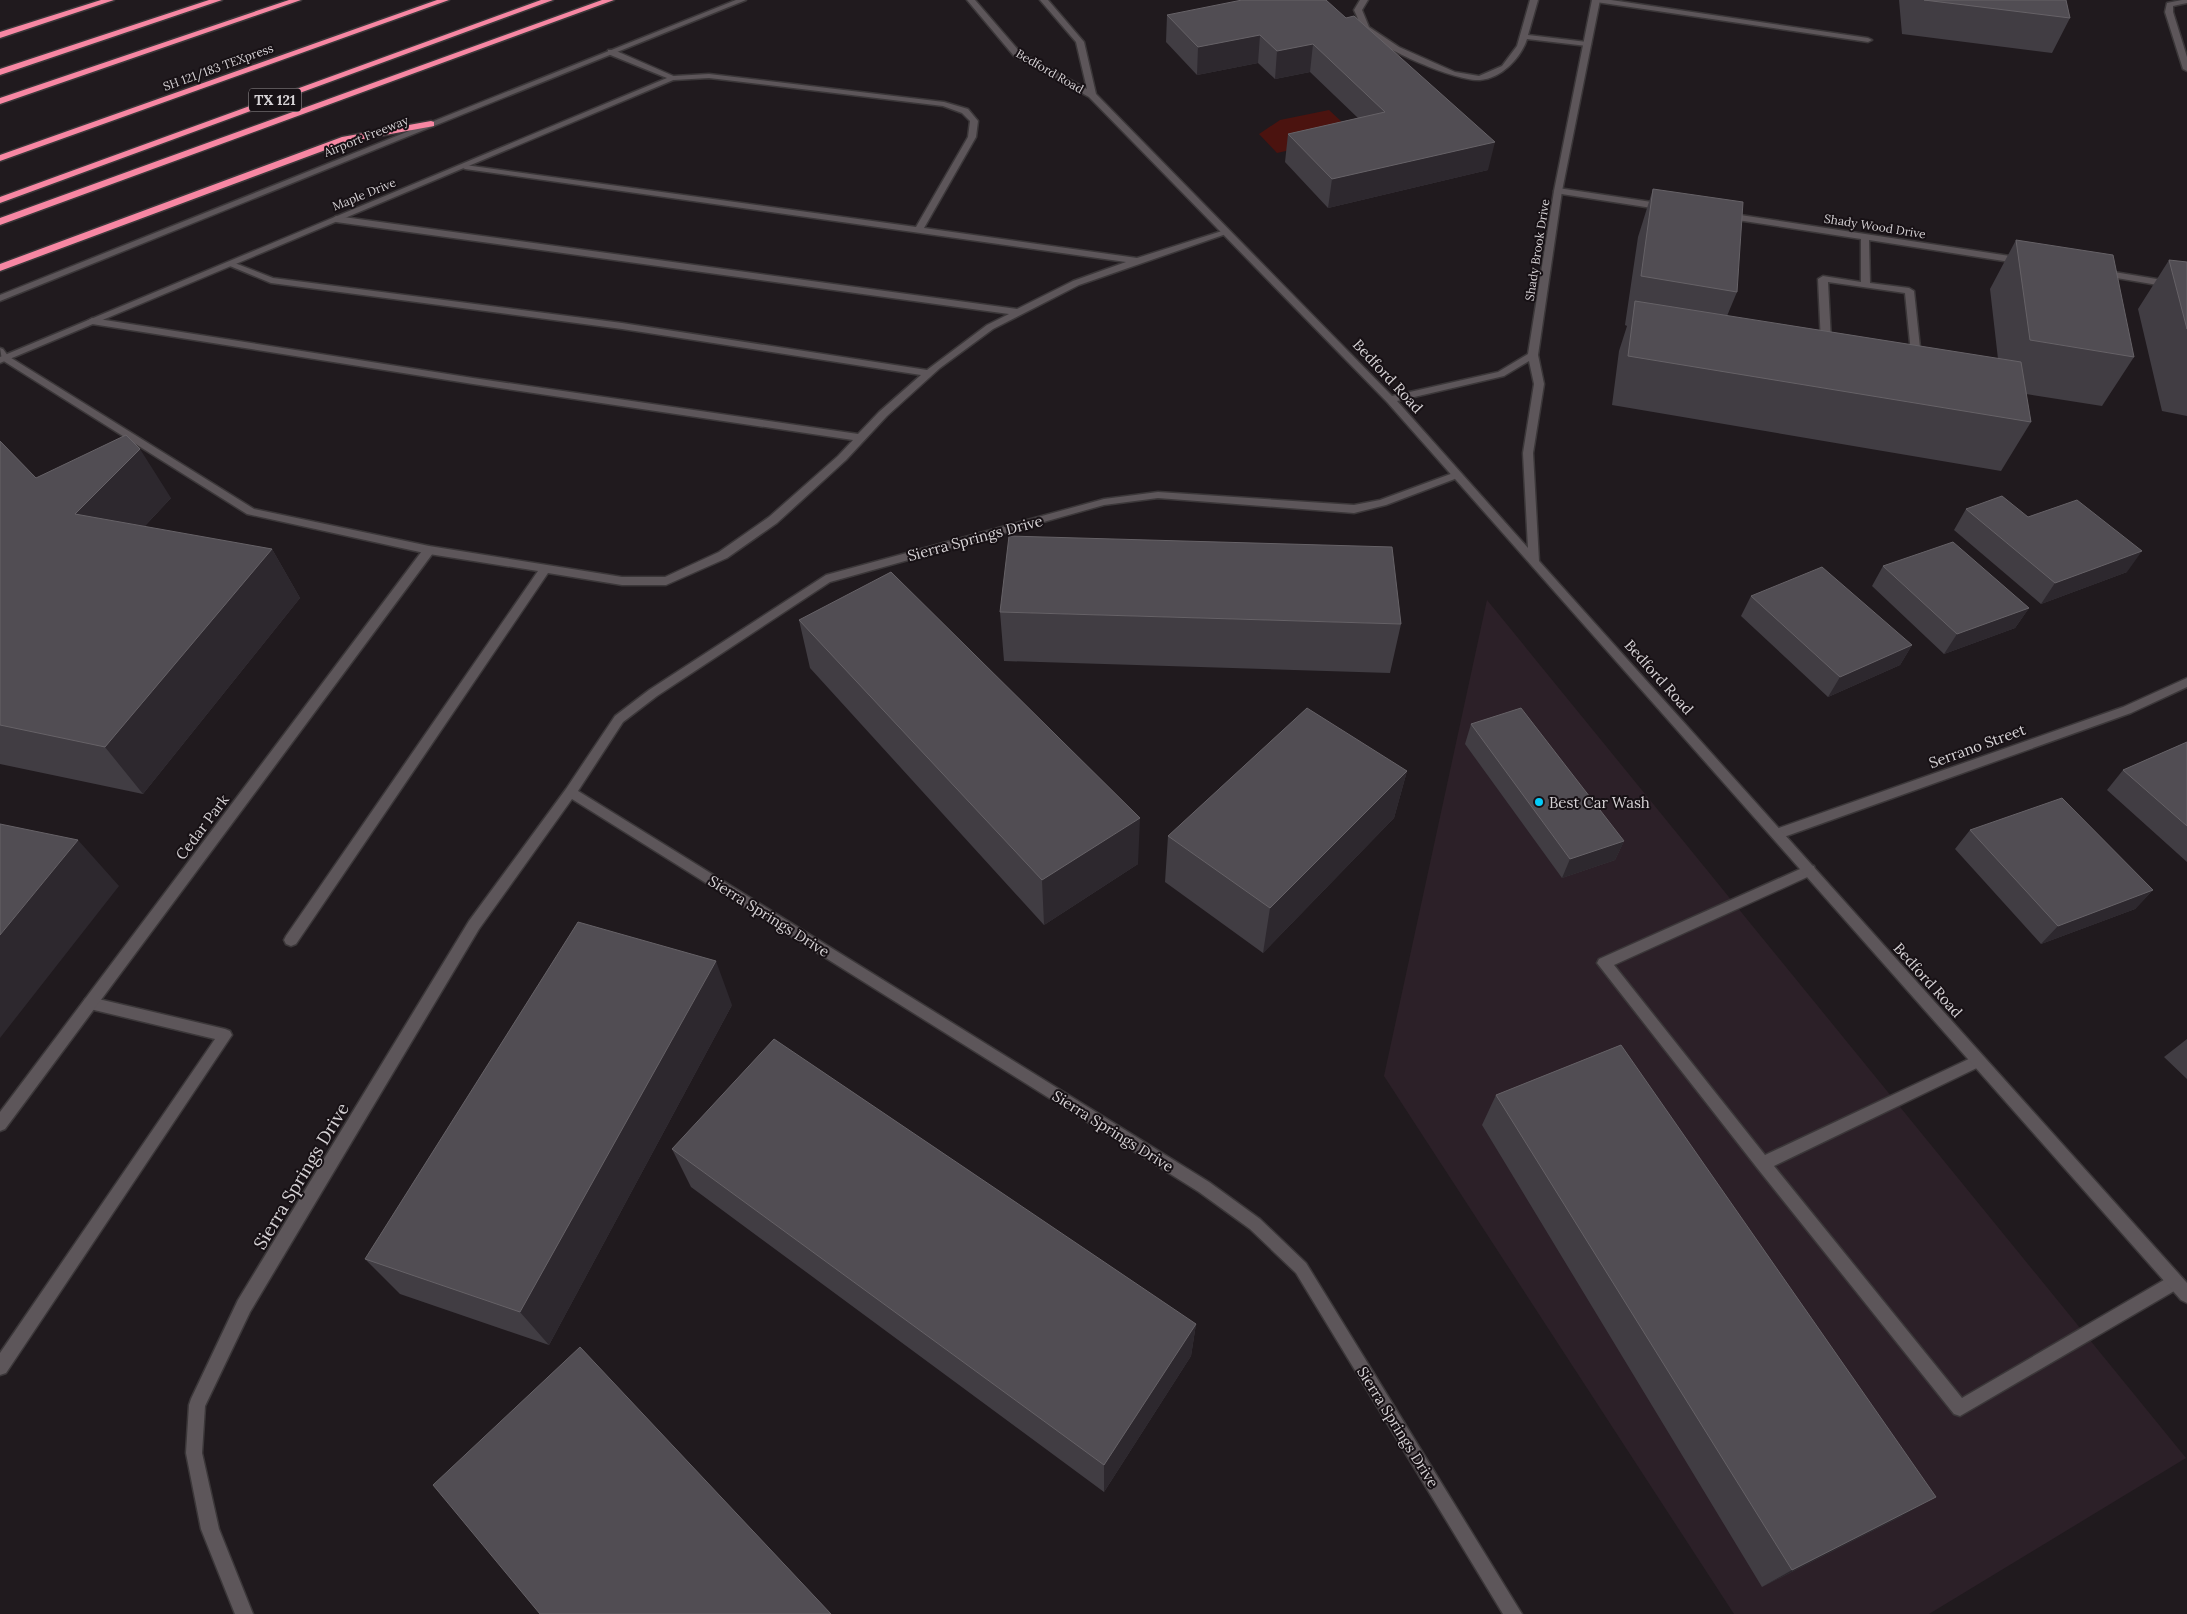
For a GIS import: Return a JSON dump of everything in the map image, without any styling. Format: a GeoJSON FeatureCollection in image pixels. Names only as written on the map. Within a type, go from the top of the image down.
{"type":"FeatureCollection","features":[{"type":"Feature","properties":{"kind":"highway"},"geometry":{"type":"LineString","coordinates":[[0,35],[110,0]]}},
{"type":"Feature","properties":{"kind":"highway"},"geometry":{"type":"LineString","coordinates":[[0,72],[218,0]]}},
{"type":"Feature","properties":{"kind":"highway"},"geometry":{"type":"LineString","coordinates":[[0,101],[297,0]]}},
{"type":"Feature","properties":{"kind":"highway","name":"SH 121/183 TEXpress"},"geometry":{"type":"LineString","coordinates":[[0,158],[445,0]]}},
{"type":"Feature","properties":{"kind":"highway","name":"TX 121"},"geometry":{"type":"LineString","coordinates":[[0,200],[549,0]]}},
{"type":"Feature","properties":{"kind":"highway"},"geometry":{"type":"LineString","coordinates":[[0,222],[610,0]]}},
{"type":"Feature","properties":{"kind":"highway"},"geometry":{"type":"LineString","coordinates":[[0,268],[345,140],[431,124]]}},
{"type":"Feature","properties":{"kind":"main road","name":"Airport Freeway"},"geometry":{"type":"LineString","coordinates":[[0,298],[742,0]]}},
{"type":"Feature","properties":{"kind":"main road","name":"Bedford Road"},"geometry":{"type":"LineString","coordinates":[[970,0],[1018,54],[1092,95],[1390,400],[2187,1295]]}},
{"type":"Feature","properties":{"kind":"main road","name":"Bedford Road"},"geometry":{"type":"LineString","coordinates":[[1044,0],[1080,42],[1092,95]]}},
{"type":"Feature","properties":{"kind":"main road"},"geometry":{"type":"LineString","coordinates":[[1364,0],[1358,10],[1366,28],[1396,49],[1453,74],[1480,78],[1505,68],[1522,46],[1534,0]]}},
{"type":"Feature","properties":{"kind":"main road"},"geometry":{"type":"LineString","coordinates":[[1596,0],[1868,40]]}},
{"type":"Feature","properties":{"kind":"main road","name":"Shady Brook Drive"},"geometry":{"type":"LineString","coordinates":[[1533,355],[1558,191],[1596,0]]}},
{"type":"Feature","properties":{"kind":"main road"},"geometry":{"type":"LineString","coordinates":[[2187,1],[2170,5],[2169,12],[2187,69]]}},
{"type":"Feature","properties":{"kind":"main road"},"geometry":{"type":"LineString","coordinates":[[1524,37],[1588,44]]}},
{"type":"Feature","properties":{"kind":"main road"},"geometry":{"type":"LineString","coordinates":[[611,52],[674,78],[709,76],[944,104],[965,111],[974,121],[972,138],[919,230]]}},
{"type":"Feature","properties":{"kind":"main road","name":"Maple Drive"},"geometry":{"type":"LineString","coordinates":[[2,356],[92,321],[465,167],[674,78]]}},
{"type":"Feature","properties":{"kind":"main road"},"geometry":{"type":"LineString","coordinates":[[465,167],[1136,261]]}},
{"type":"Feature","properties":{"kind":"main road"},"geometry":{"type":"LineString","coordinates":[[1558,191],[1674,208]]}},
{"type":"Feature","properties":{"kind":"main road","name":"Shady Wood Drive"},"geometry":{"type":"LineString","coordinates":[[1722,216],[2037,264]]}},
{"type":"Feature","properties":{"kind":"main road"},"geometry":{"type":"LineString","coordinates":[[336,219],[1016,312]]}},
{"type":"Feature","properties":{"kind":"main road"},"geometry":{"type":"LineString","coordinates":[[2,356],[250,512],[428,550],[622,581],[666,580],[723,555],[773,520],[842,458],[883,414],[929,374],[990,326],[1076,284],[1136,261],[1225,232]]}},
{"type":"Feature","properties":{"kind":"main road"},"geometry":{"type":"LineString","coordinates":[[1865,237],[1866,285]]}},
{"type":"Feature","properties":{"kind":"main road"},"geometry":{"type":"LineString","coordinates":[[229,264],[271,280],[622,326],[929,374]]}},
{"type":"Feature","properties":{"kind":"main road"},"geometry":{"type":"LineString","coordinates":[[2094,272],[2187,287]]}},
{"type":"Feature","properties":{"kind":"main road"},"geometry":{"type":"LineString","coordinates":[[1823,279],[1866,285],[1909,291],[1916,356],[1826,343],[1823,279]]}},
{"type":"Feature","properties":{"kind":"main road"},"geometry":{"type":"LineString","coordinates":[[92,321],[473,381],[861,438]]}},
{"type":"Feature","properties":{"kind":"main road"},"geometry":{"type":"LineString","coordinates":[[1390,400],[1501,374],[1533,355],[1539,384],[1528,453],[1534,562]]}},
{"type":"Feature","properties":{"kind":"main road","name":"Sierra Springs Drive"},"geometry":{"type":"LineString","coordinates":[[244,1614],[210,1529],[194,1453],[196,1405],[244,1306],[469,933],[620,719],[653,694],[826,579],[1104,502],[1158,495],[1354,509],[1382,504],[1456,474]]}},
{"type":"Feature","properties":{"kind":"main road","name":"Cedar Park"},"geometry":{"type":"LineString","coordinates":[[0,1124],[428,550]]}},
{"type":"Feature","properties":{"kind":"main road"},"geometry":{"type":"LineString","coordinates":[[291,940],[545,569]]}},
{"type":"Feature","properties":{"kind":"main road","name":"Serrano Street"},"geometry":{"type":"LineString","coordinates":[[1777,834],[2127,710],[2187,682]]}},
{"type":"Feature","properties":{"kind":"main road","name":"Sierra Springs Drive"},"geometry":{"type":"LineString","coordinates":[[570,792],[1204,1187],[1255,1224],[1301,1268],[1514,1614]]}},
{"type":"Feature","properties":{"kind":"main road"},"geometry":{"type":"LineString","coordinates":[[1809,870],[1604,963],[1960,1408],[2175,1282]]}},
{"type":"Feature","properties":{"kind":"main road"},"geometry":{"type":"LineString","coordinates":[[0,1367],[225,1035],[90,1003]]}},
{"type":"Feature","properties":{"kind":"main road"},"geometry":{"type":"LineString","coordinates":[[1763,1164],[1978,1061]]}},
{"type":"Feature","properties":{"kind":"shaded area"},"geometry":{"type":"Polygon","coordinates":[[[1329,110],[1356,135],[1277,153],[1259,134],[1280,120],[1329,110]]]}},
{"type":"Feature","properties":{"kind":"shaded area"},"geometry":{"type":"Polygon","coordinates":[[[1487,600],[2186,1458],[1929,1614],[1734,1614],[1384,1076],[1487,600]]]}},
{"type":"Feature","properties":{"kind":"building"},"geometry":{"type":"Polygon","coordinates":[[[1242,0],[1326,0],[1346,18],[1354,16],[1495,142],[1332,179],[1288,134],[1385,112],[1313,44],[1277,51],[1260,35],[1198,47],[1167,15],[1242,0]]]}},
{"type":"Feature","properties":{"kind":"building"},"geometry":{"type":"Polygon","coordinates":[[[1924,0],[2066,0],[2070,18],[1924,0]]]}},
{"type":"Feature","properties":{"kind":"building"},"geometry":{"type":"Polygon","coordinates":[[[1653,189],[1743,202],[1737,292],[1641,276],[1653,189]]]}},
{"type":"Feature","properties":{"kind":"building"},"geometry":{"type":"Polygon","coordinates":[[[2016,240],[2113,255],[2134,357],[2030,340],[2016,240]]]}},
{"type":"Feature","properties":{"kind":"building"},"geometry":{"type":"Polygon","coordinates":[[[2169,260],[2187,262],[2187,329],[2169,260]]]}},
{"type":"Feature","properties":{"kind":"building"},"geometry":{"type":"Polygon","coordinates":[[[1635,301],[2021,362],[2031,422],[1628,356],[1635,301]]]}},
{"type":"Feature","properties":{"kind":"building"},"geometry":{"type":"Polygon","coordinates":[[[126,435],[140,449],[75,514],[272,549],[105,747],[0,725],[0,441],[36,478],[126,435]]]}},
{"type":"Feature","properties":{"kind":"building"},"geometry":{"type":"Polygon","coordinates":[[[2002,496],[2028,517],[2077,500],[2142,551],[2055,583],[1966,509],[2002,496]]]}},
{"type":"Feature","properties":{"kind":"building"},"geometry":{"type":"Polygon","coordinates":[[[1009,536],[1392,547],[1401,624],[1000,612],[1009,536]]]}},
{"type":"Feature","properties":{"kind":"building"},"geometry":{"type":"Polygon","coordinates":[[[1953,542],[2029,608],[1957,634],[1883,566],[1953,542]]]}},
{"type":"Feature","properties":{"kind":"building"},"geometry":{"type":"Polygon","coordinates":[[[1822,567],[1912,645],[1840,677],[1751,596],[1822,567]]]}},
{"type":"Feature","properties":{"kind":"building"},"geometry":{"type":"Polygon","coordinates":[[[891,572],[1140,818],[1042,880],[799,620],[891,572]]]}},
{"type":"Feature","properties":{"kind":"building"},"geometry":{"type":"Polygon","coordinates":[[[1307,708],[1407,771],[1270,908],[1168,836],[1307,708]]]}},
{"type":"Feature","properties":{"kind":"building"},"geometry":{"type":"Polygon","coordinates":[[[1521,708],[1624,841],[1570,859],[1471,724],[1521,708]]]}},
{"type":"Feature","properties":{"kind":"building"},"geometry":{"type":"Polygon","coordinates":[[[2187,742],[2187,826],[2123,770],[2187,742]]]}},
{"type":"Feature","properties":{"kind":"building"},"geometry":{"type":"Polygon","coordinates":[[[2062,798],[2153,890],[2058,926],[1970,830],[2062,798]]]}},
{"type":"Feature","properties":{"kind":"building"},"geometry":{"type":"Polygon","coordinates":[[[0,824],[78,840],[0,935],[0,824]]]}},
{"type":"Feature","properties":{"kind":"building"},"geometry":{"type":"Polygon","coordinates":[[[578,922],[716,961],[520,1312],[365,1259],[578,922]]]}},
{"type":"Feature","properties":{"kind":"building"},"geometry":{"type":"Polygon","coordinates":[[[774,1039],[1196,1324],[1104,1465],[672,1149],[774,1039]]]}},
{"type":"Feature","properties":{"kind":"building"},"geometry":{"type":"Polygon","coordinates":[[[1621,1045],[1936,1497],[1792,1570],[1496,1095],[1621,1045]]]}},
{"type":"Feature","properties":{"kind":"building"},"geometry":{"type":"Polygon","coordinates":[[[580,1347],[831,1614],[540,1614],[433,1485],[580,1347]]]}},
{"type":"Feature","properties":{"kind":"place","name":"Best Car Wash"},"geometry":{"type":"Point","coordinates":[1539,802]}}]}
